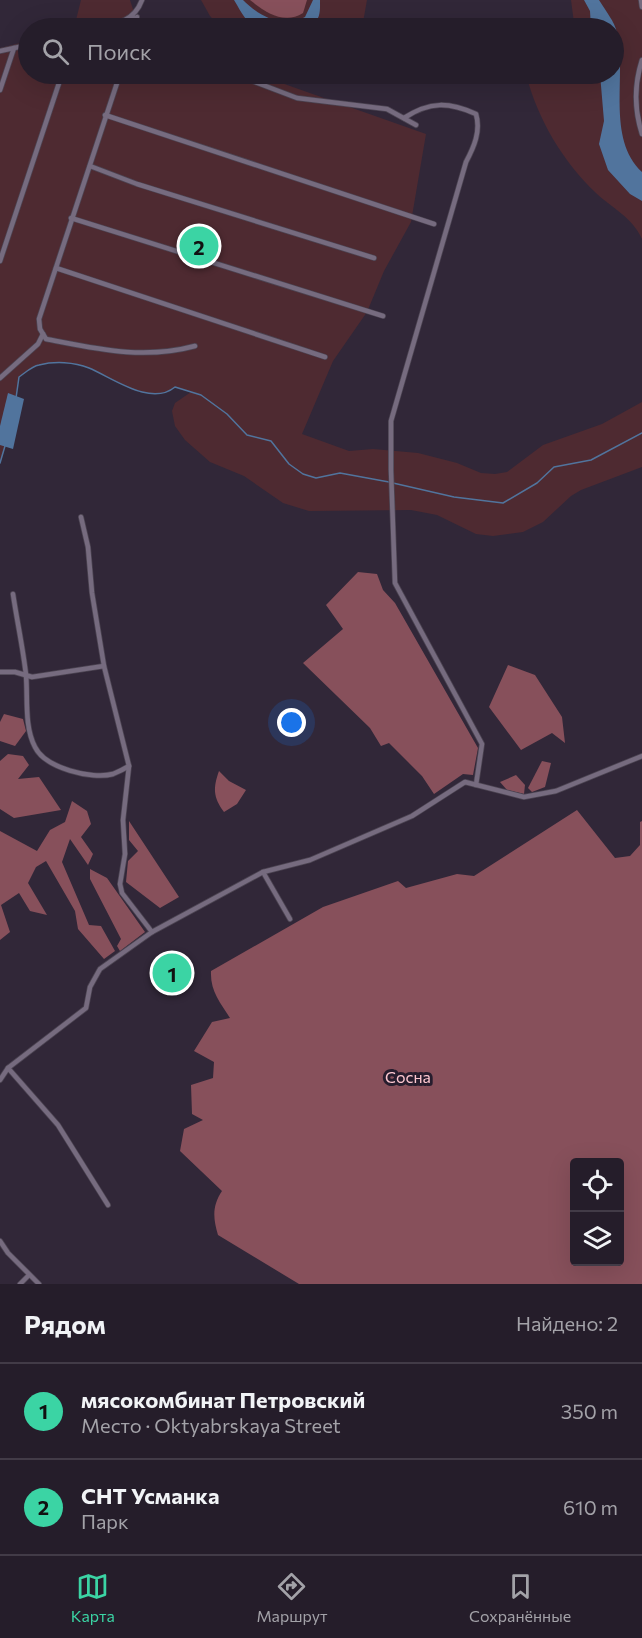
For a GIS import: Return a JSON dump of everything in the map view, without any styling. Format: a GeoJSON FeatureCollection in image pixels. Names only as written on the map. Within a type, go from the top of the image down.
{"type":"FeatureCollection","features":[{"type":"Feature","properties":{"kind":"street"},"geometry":{"type":"LineString","coordinates":[[135,18],[142,0]]}},
{"type":"Feature","properties":{"kind":"street"},"geometry":{"type":"LineString","coordinates":[[641,0],[642,7]]}},
{"type":"Feature","properties":{"kind":"street"},"geometry":{"type":"LineString","coordinates":[[130,18],[135,15]]}},
{"type":"Feature","properties":{"kind":"street"},"geometry":{"type":"LineString","coordinates":[[135,15],[138,18]]}},
{"type":"Feature","properties":{"kind":"street"},"geometry":{"type":"LineString","coordinates":[[0,51],[18,47]]}},
{"type":"Feature","properties":{"kind":"street"},"geometry":{"type":"LineString","coordinates":[[0,90],[14,48]]}},
{"type":"Feature","properties":{"kind":"street"},"geometry":{"type":"LineString","coordinates":[[642,60],[636,86],[636,117],[642,134]]}},
{"type":"Feature","properties":{"kind":"street"},"geometry":{"type":"LineString","coordinates":[[0,261],[59,84]]}},
{"type":"Feature","properties":{"kind":"street"},"geometry":{"type":"LineString","coordinates":[[116,84],[39,319],[43,334],[46,339],[112,352],[169,353],[195,346]]}},
{"type":"Feature","properties":{"kind":"street"},"geometry":{"type":"LineString","coordinates":[[260,84],[297,98],[387,109],[416,125]]}},
{"type":"Feature","properties":{"kind":"street"},"geometry":{"type":"LineString","coordinates":[[405,118],[419,109],[453,104],[476,114],[478,122],[475,145],[466,162],[392,421],[391,470],[394,583],[482,744],[476,785]]}},
{"type":"Feature","properties":{"kind":"street"},"geometry":{"type":"LineString","coordinates":[[105,115],[434,224]]}},
{"type":"Feature","properties":{"kind":"street"},"geometry":{"type":"LineString","coordinates":[[90,166],[136,184],[374,258]]}},
{"type":"Feature","properties":{"kind":"street"},"geometry":{"type":"LineString","coordinates":[[71,218],[383,316]]}},
{"type":"Feature","properties":{"kind":"street"},"geometry":{"type":"LineString","coordinates":[[56,268],[325,357]]}},
{"type":"Feature","properties":{"kind":"street"},"geometry":{"type":"LineString","coordinates":[[0,378],[38,344],[43,334]]}},
{"type":"Feature","properties":{"kind":"street"},"geometry":{"type":"LineString","coordinates":[[81,517],[88,547],[92,592],[104,666],[129,766],[123,820],[125,854],[120,884],[122,893],[152,932]]}},
{"type":"Feature","properties":{"kind":"street"},"geometry":{"type":"LineString","coordinates":[[13,594],[26,674],[30,737],[36,751],[45,759],[73,772],[96,776],[113,774],[129,766]]}},
{"type":"Feature","properties":{"kind":"street"},"geometry":{"type":"LineString","coordinates":[[0,672],[26,674],[32,677],[104,666]]}},
{"type":"Feature","properties":{"kind":"street"},"geometry":{"type":"LineString","coordinates":[[0,1080],[8,1068],[86,1008],[90,987],[100,969],[152,932],[263,872],[310,860],[412,816],[465,782],[524,797],[556,791],[642,756]]}},
{"type":"Feature","properties":{"kind":"street"},"geometry":{"type":"LineString","coordinates":[[263,872],[290,919]]}},
{"type":"Feature","properties":{"kind":"street"},"geometry":{"type":"LineString","coordinates":[[8,1068],[58,1125],[108,1205]]}},
{"type":"Feature","properties":{"kind":"street"},"geometry":{"type":"LineString","coordinates":[[0,1241],[28,1276],[39,1284]]}},
{"type":"Feature","properties":{"kind":"street"},"geometry":{"type":"LineString","coordinates":[[20,1284],[28,1276]]}},
{"type":"Feature","properties":{"kind":"shaded area"},"geometry":{"type":"Polygon","coordinates":[[[81,0],[130,0],[136,18],[76,18],[81,0]]]}},
{"type":"Feature","properties":{"kind":"shaded area"},"geometry":{"type":"Polygon","coordinates":[[[201,0],[367,0],[364,18],[212,18],[201,0]]]}},
{"type":"Feature","properties":{"kind":"shaded area"},"geometry":{"type":"Polygon","coordinates":[[[571,0],[642,0],[642,239],[628,219],[584,181],[562,153],[544,123],[529,84],[624,84],[624,18],[573,18],[571,0]]]}},
{"type":"Feature","properties":{"kind":"shaded area"},"geometry":{"type":"Polygon","coordinates":[[[18,44],[18,84],[284,84],[426,134],[411,222],[384,271],[367,312],[333,361],[302,434],[349,451],[373,449],[418,453],[457,463],[481,473],[495,474],[507,472],[543,445],[602,424],[642,402],[642,467],[581,490],[571,496],[543,522],[523,532],[493,536],[476,534],[437,515],[411,510],[309,511],[283,503],[244,476],[210,462],[185,440],[175,426],[172,411],[175,403],[191,392],[175,387],[155,394],[144,392],[120,384],[89,368],[71,363],[36,366],[19,377],[14,409],[0,463],[0,48],[18,44]]]}},
{"type":"Feature","properties":{"kind":"green space"},"geometry":{"type":"Polygon","coordinates":[[[250,0],[307,0],[303,13],[289,18],[268,13],[250,0]]]}},
{"type":"Feature","properties":{"kind":"green space"},"geometry":{"type":"Polygon","coordinates":[[[358,572],[377,574],[383,590],[395,603],[478,748],[473,775],[463,774],[434,794],[422,776],[389,743],[381,746],[370,728],[303,663],[343,629],[326,605],[358,572]]]}},
{"type":"Feature","properties":{"kind":"green space"},"geometry":{"type":"Polygon","coordinates":[[[508,665],[535,675],[562,717],[565,743],[552,733],[521,750],[489,707],[508,665]]]}},
{"type":"Feature","properties":{"kind":"green space"},"geometry":{"type":"Polygon","coordinates":[[[4,714],[23,719],[26,731],[15,746],[0,741],[0,722],[4,714]]]}},
{"type":"Feature","properties":{"kind":"green space"},"geometry":{"type":"Polygon","coordinates":[[[8,754],[23,756],[29,765],[18,779],[39,777],[61,810],[14,818],[0,809],[0,761],[8,754]]]}},
{"type":"Feature","properties":{"kind":"green space"},"geometry":{"type":"Polygon","coordinates":[[[542,761],[551,763],[545,787],[532,792],[528,788],[542,761]]]}},
{"type":"Feature","properties":{"kind":"green space"},"geometry":{"type":"Polygon","coordinates":[[[219,771],[229,781],[246,790],[237,804],[224,812],[215,792],[219,771]]]}},
{"type":"Feature","properties":{"kind":"green space"},"geometry":{"type":"Polygon","coordinates":[[[516,775],[525,785],[524,794],[507,790],[500,782],[516,775]]]}},
{"type":"Feature","properties":{"kind":"green space"},"geometry":{"type":"Polygon","coordinates":[[[72,801],[87,811],[91,824],[81,837],[93,854],[88,865],[70,839],[62,862],[89,925],[101,926],[115,951],[104,959],[78,929],[75,911],[46,861],[36,867],[28,883],[47,915],[30,911],[19,893],[1,905],[10,932],[0,940],[0,831],[37,851],[50,830],[65,822],[72,801]]]}},
{"type":"Feature","properties":{"kind":"green space","name":"Сосна"},"geometry":{"type":"Polygon","coordinates":[[[577,810],[615,858],[630,856],[640,845],[640,822],[642,821],[642,1284],[299,1284],[218,1235],[214,1212],[222,1191],[180,1151],[184,1129],[203,1120],[192,1114],[191,1085],[213,1078],[214,1062],[194,1051],[212,1022],[230,1018],[214,990],[211,971],[323,907],[398,881],[406,888],[457,874],[474,876],[577,810]]]}},
{"type":"Feature","properties":{"kind":"green space"},"geometry":{"type":"Polygon","coordinates":[[[129,821],[179,897],[160,908],[126,882],[128,861],[138,851],[129,840],[129,821]]]}},
{"type":"Feature","properties":{"kind":"green space"},"geometry":{"type":"Polygon","coordinates":[[[90,869],[107,878],[145,932],[120,951],[117,946],[121,939],[90,879],[90,869]]]}},
{"type":"Feature","properties":{"kind":"water"},"geometry":{"type":"Polygon","coordinates":[[[234,0],[243,0],[257,12],[269,18],[246,18],[234,0]]]}},
{"type":"Feature","properties":{"kind":"water"},"geometry":{"type":"Polygon","coordinates":[[[313,0],[320,0],[318,18],[302,18],[313,0]]]}},
{"type":"Feature","properties":{"kind":"water"},"geometry":{"type":"Polygon","coordinates":[[[584,0],[599,0],[611,18],[590,18],[590,11],[584,0]]]}},
{"type":"Feature","properties":{"kind":"water"},"geometry":{"type":"Polygon","coordinates":[[[601,84],[620,84],[624,142],[631,158],[642,172],[642,201],[630,194],[608,170],[599,144],[604,121],[601,84]]]}},
{"type":"Feature","properties":{"kind":"water"},"geometry":{"type":"Polygon","coordinates":[[[8,393],[24,399],[13,449],[0,445],[0,426],[8,393]]]}},
{"type":"Feature","properties":{"kind":"waterway"},"geometry":{"type":"LineString","coordinates":[[16,398],[19,377],[34,367],[51,363],[77,364],[132,389],[155,394],[175,387],[201,395],[227,414],[247,435],[271,441],[289,464],[303,474],[316,478],[340,473],[389,482]]}},
{"type":"Feature","properties":{"kind":"waterway"},"geometry":{"type":"LineString","coordinates":[[393,483],[454,497],[503,503],[537,483],[554,467],[591,460],[642,433]]}},
{"type":"Feature","properties":{"kind":"waterway"},"geometry":{"type":"LineString","coordinates":[[0,463],[5,446]]}},
{"type":"Feature","properties":{"kind":"place","name":"СНТ Усманка"},"geometry":{"type":"Point","coordinates":[199,246]}},
{"type":"Feature","properties":{"kind":"place","name":"мясокомбинат Петровский"},"geometry":{"type":"Point","coordinates":[172,973]}}]}
